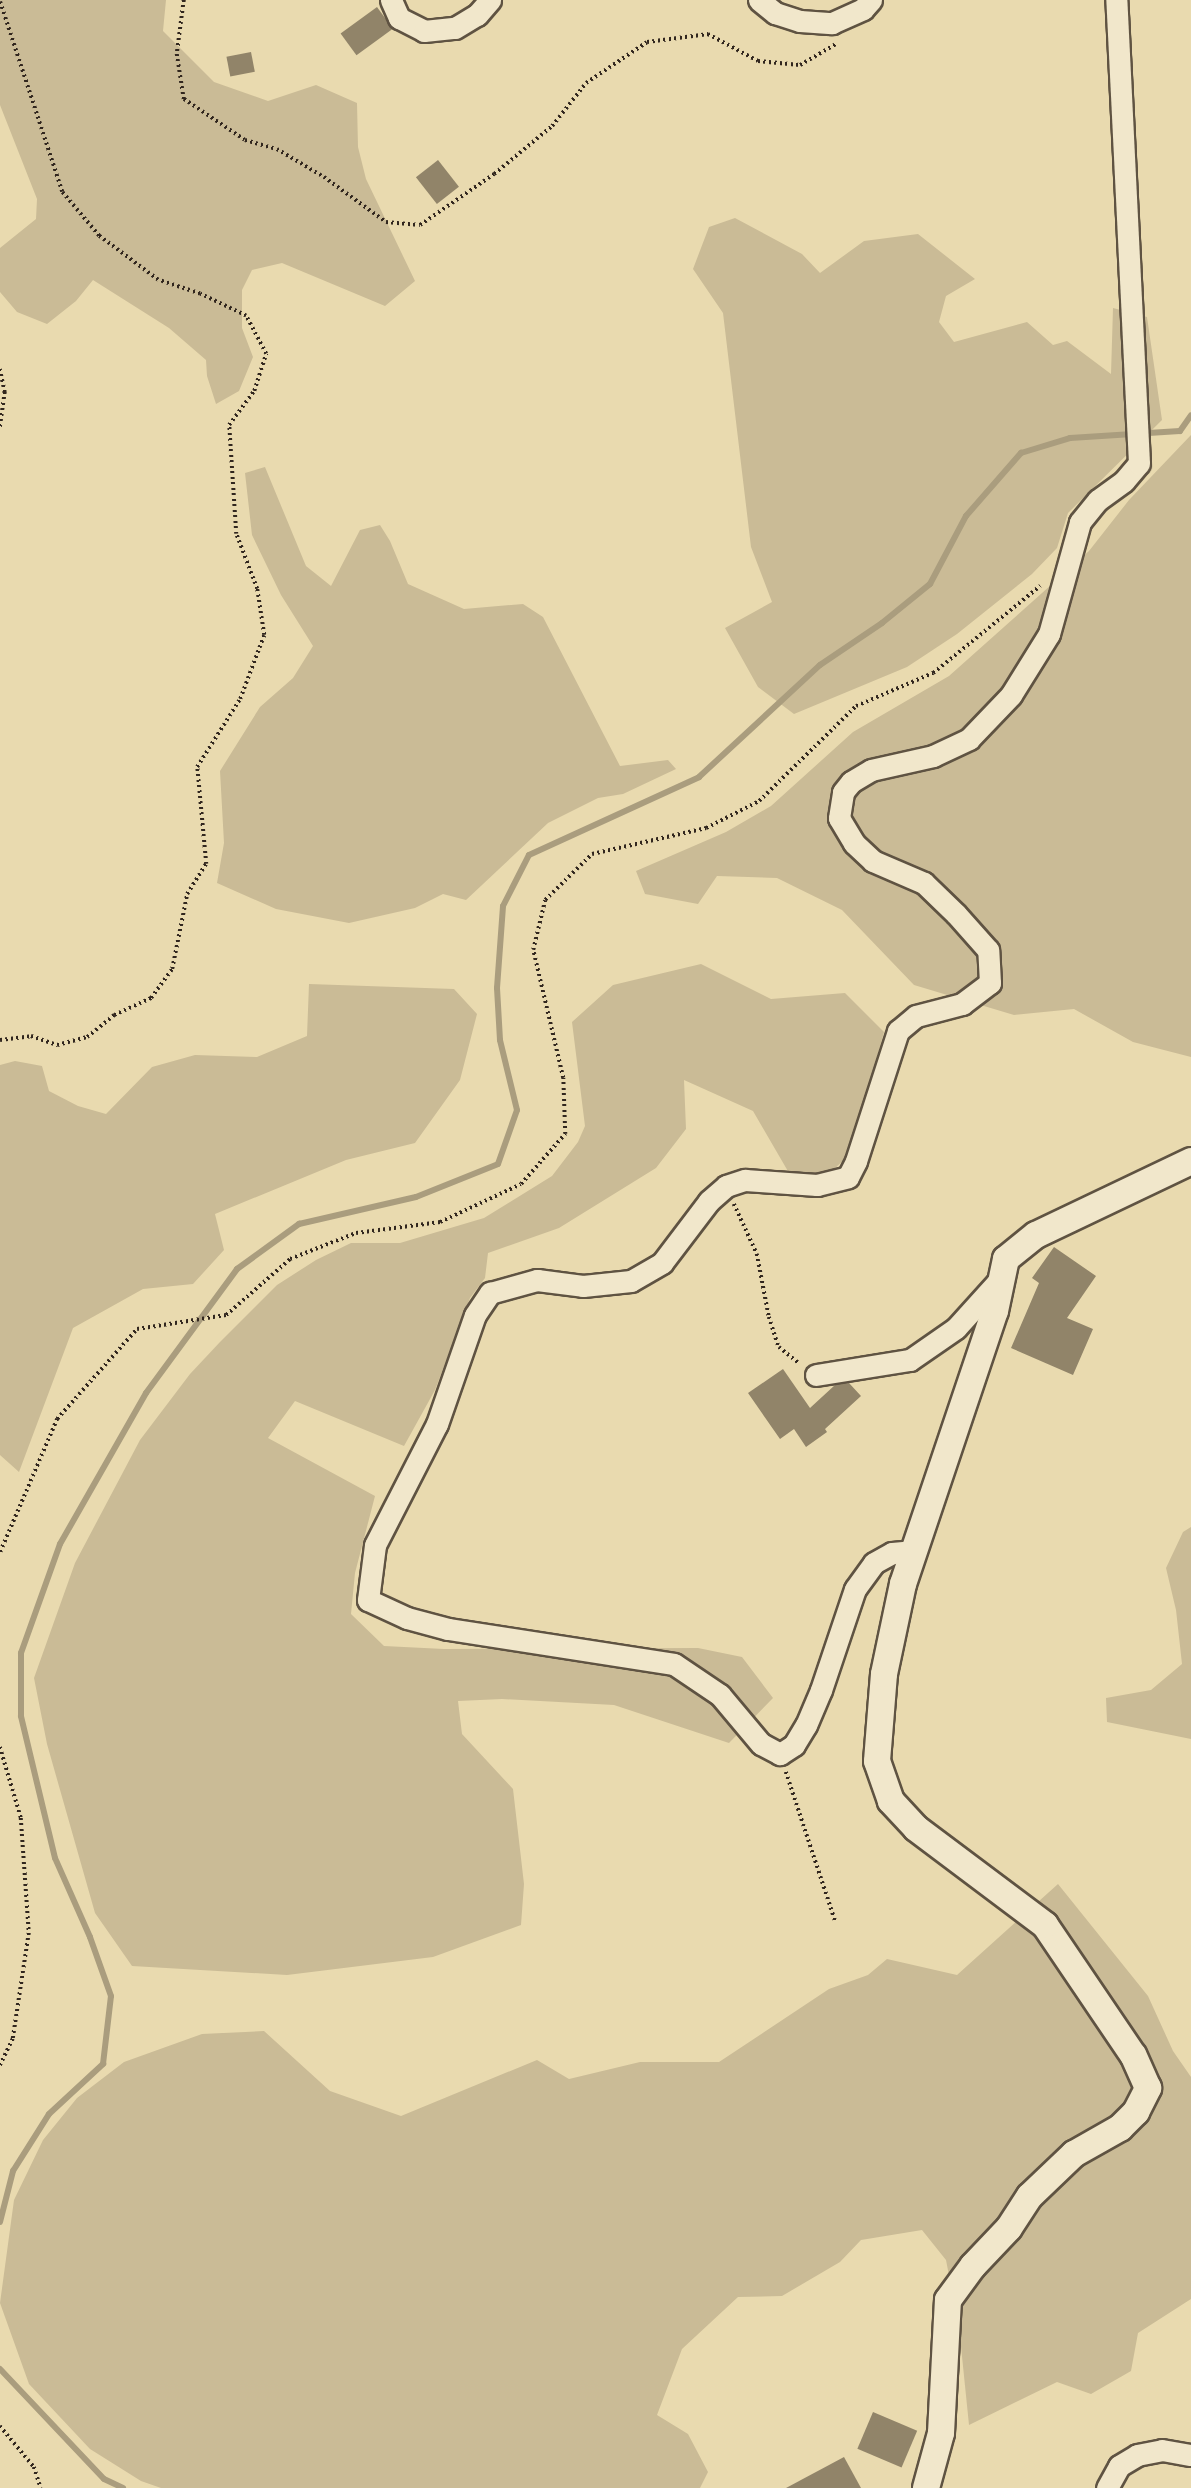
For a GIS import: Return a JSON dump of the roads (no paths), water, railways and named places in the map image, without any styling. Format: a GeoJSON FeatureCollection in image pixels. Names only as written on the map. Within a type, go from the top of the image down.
{"type":"FeatureCollection","features":[{"type":"Feature","properties":{"kind":"street"},"geometry":{"type":"LineString","coordinates":[[391,0],[399,18],[424,31],[456,29],[477,16],[490,0]]}},
{"type":"Feature","properties":{"kind":"street"},"geometry":{"type":"LineString","coordinates":[[760,0],[775,13],[800,21],[832,23],[863,9],[871,0]]}},
{"type":"Feature","properties":{"kind":"street"},"geometry":{"type":"LineString","coordinates":[[914,1551],[892,1553],[874,1563],[855,1589],[821,1690],[806,1725],[794,1745],[780,1754],[761,1744],[720,1695],[674,1664],[448,1629],[407,1618],[368,1600],[375,1545],[437,1424],[475,1315],[490,1293],[537,1280],[583,1286],[631,1281],[662,1263],[709,1201],[726,1186],[746,1180],[817,1185],[848,1177],[856,1161],[898,1031],[916,1016],[962,1004],[990,983],[988,950],[956,914],[924,883],[873,861],[854,843],[839,818],[843,792],[851,782],[872,770],[933,756],[969,739],[1011,695],[1049,634],[1080,522],[1098,500],[1124,481],[1139,463],[1116,0]]}},
{"type":"Feature","properties":{"kind":"street"},"geometry":{"type":"LineString","coordinates":[[926,2488],[941,2433],[948,2300],[973,2266],[1009,2228],[1030,2196],[1074,2154],[1120,2128],[1136,2112],[1148,2088],[1133,2055],[1045,1925],[916,1828],[891,1801],[877,1761],[884,1674],[903,1584],[955,1435],[1004,1274],[1006,1259],[1036,1235],[1191,1161]]}},
{"type":"Feature","properties":{"kind":"street"},"geometry":{"type":"LineString","coordinates":[[817,1375],[910,1360],[956,1328],[1004,1274]]}},
{"type":"Feature","properties":{"kind":"street"},"geometry":{"type":"LineString","coordinates":[[1107,2488],[1119,2466],[1137,2455],[1162,2450],[1191,2455]]}},
{"type":"Feature","properties":{"kind":"waterway"},"geometry":{"type":"LineString","coordinates":[[0,2222],[13,2171],[49,2114],[103,2064],[111,1996],[90,1937],[55,1858],[21,1716],[21,1653],[60,1544],[146,1393],[237,1269],[299,1224],[416,1197],[498,1164],[517,1110],[500,1040],[497,988],[503,906],[529,855],[699,777],[820,665],[882,623],[930,584],[966,516],[1021,453],[1070,438],[1180,431],[1191,415]]}},
{"type":"Feature","properties":{"kind":"waterway"},"geometry":{"type":"LineString","coordinates":[[0,2369],[104,2479],[123,2488]]}}]}
